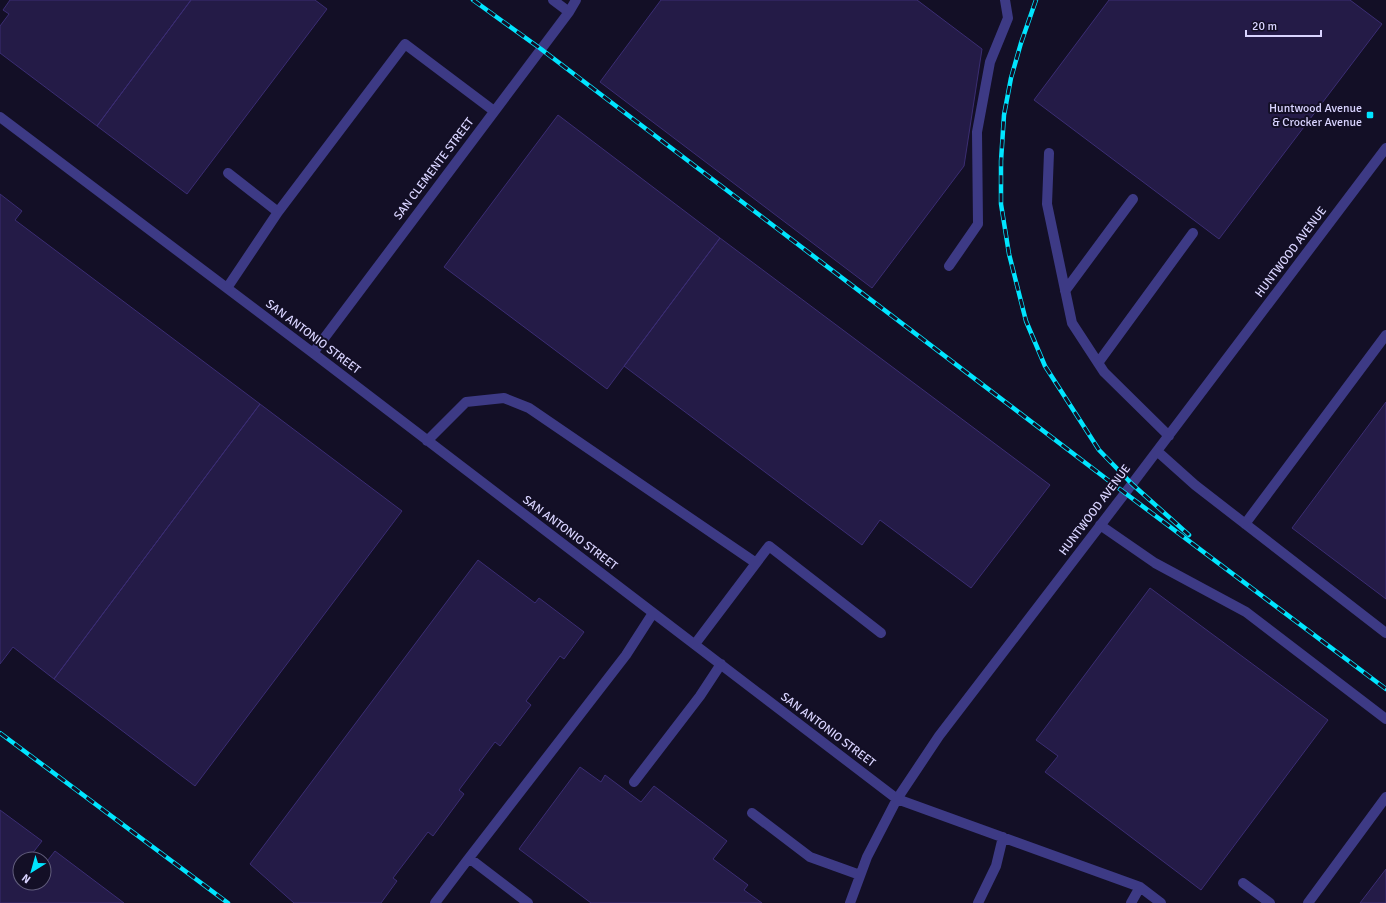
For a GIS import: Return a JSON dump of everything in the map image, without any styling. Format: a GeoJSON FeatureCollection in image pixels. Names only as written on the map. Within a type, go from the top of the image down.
{"type":"FeatureCollection","features":[{"type":"Feature","properties":{"kind":"street"},"geometry":{"type":"LineString","coordinates":[[553,0],[569,12]]}},
{"type":"Feature","properties":{"kind":"street","name":"SAN CLEMENTE STREET"},"geometry":{"type":"LineString","coordinates":[[313,353],[569,12],[576,0]]}},
{"type":"Feature","properties":{"kind":"street"},"geometry":{"type":"LineString","coordinates":[[949,266],[978,224],[977,132],[990,62],[1008,18],[1005,0]]}},
{"type":"Feature","properties":{"kind":"street"},"geometry":{"type":"LineString","coordinates":[[227,288],[278,212],[405,44],[494,111]]}},
{"type":"Feature","properties":{"kind":"street","name":"SAN ANTONIO STREET"},"geometry":{"type":"LineString","coordinates":[[0,117],[313,353],[897,798],[1140,887],[1161,903]]}},
{"type":"Feature","properties":{"kind":"street","name":"HUNTWOOD AVENUE"},"geometry":{"type":"LineString","coordinates":[[850,903],[867,857],[897,798],[939,736],[1169,436],[1386,148]]}},
{"type":"Feature","properties":{"kind":"street"},"geometry":{"type":"LineString","coordinates":[[1049,153],[1047,204],[1072,323],[1104,372],[1169,436]]}},
{"type":"Feature","properties":{"kind":"street"},"geometry":{"type":"LineString","coordinates":[[228,174],[278,212]]}},
{"type":"Feature","properties":{"kind":"street"},"geometry":{"type":"LineString","coordinates":[[1066,291],[1133,199]]}},
{"type":"Feature","properties":{"kind":"street"},"geometry":{"type":"LineString","coordinates":[[1098,363],[1193,233]]}},
{"type":"Feature","properties":{"kind":"street"},"geometry":{"type":"LineString","coordinates":[[1245,524],[1386,335]]}},
{"type":"Feature","properties":{"kind":"street"},"geometry":{"type":"LineString","coordinates":[[428,441],[466,402],[504,398],[529,408],[756,563]]}},
{"type":"Feature","properties":{"kind":"street"},"geometry":{"type":"LineString","coordinates":[[1157,451],[1195,485],[1386,633]]}},
{"type":"Feature","properties":{"kind":"street"},"geometry":{"type":"LineString","coordinates":[[1100,525],[1155,563],[1246,612],[1386,719]]}},
{"type":"Feature","properties":{"kind":"street"},"geometry":{"type":"LineString","coordinates":[[695,644],[769,546],[881,633]]}},
{"type":"Feature","properties":{"kind":"street"},"geometry":{"type":"LineString","coordinates":[[435,903],[626,655],[653,613]]}},
{"type":"Feature","properties":{"kind":"street"},"geometry":{"type":"LineString","coordinates":[[634,782],[700,696],[721,664]]}},
{"type":"Feature","properties":{"kind":"street"},"geometry":{"type":"LineString","coordinates":[[1308,903],[1386,797]]}},
{"type":"Feature","properties":{"kind":"street"},"geometry":{"type":"LineString","coordinates":[[752,813],[810,857],[860,875]]}},
{"type":"Feature","properties":{"kind":"street"},"geometry":{"type":"LineString","coordinates":[[978,903],[996,866],[1003,837]]}},
{"type":"Feature","properties":{"kind":"street"},"geometry":{"type":"LineString","coordinates":[[469,858],[528,903]]}},
{"type":"Feature","properties":{"kind":"street"},"geometry":{"type":"LineString","coordinates":[[1243,883],[1270,903]]}},
{"type":"Feature","properties":{"kind":"street"},"geometry":{"type":"LineString","coordinates":[[1131,903],[1140,887]]}},
{"type":"Feature","properties":{"kind":"building"},"geometry":{"type":"Polygon","coordinates":[[[10,0],[191,0],[97,126],[0,53],[0,26],[9,14],[3,10],[10,0]]]}},
{"type":"Feature","properties":{"kind":"building"},"geometry":{"type":"Polygon","coordinates":[[[191,0],[315,0],[327,9],[187,194],[97,126],[191,0]]]}},
{"type":"Feature","properties":{"kind":"building"},"geometry":{"type":"Polygon","coordinates":[[[661,0],[917,0],[982,49],[964,166],[872,288],[600,82],[661,0]]]}},
{"type":"Feature","properties":{"kind":"building"},"geometry":{"type":"Polygon","coordinates":[[[1109,0],[1350,0],[1382,24],[1219,239],[1034,100],[1109,0]]]}},
{"type":"Feature","properties":{"kind":"building"},"geometry":{"type":"Polygon","coordinates":[[[558,115],[720,238],[607,389],[444,267],[558,115]]]}},
{"type":"Feature","properties":{"kind":"building"},"geometry":{"type":"Polygon","coordinates":[[[0,194],[22,211],[15,220],[260,404],[54,679],[13,647],[0,664],[0,194]]]}},
{"type":"Feature","properties":{"kind":"building"},"geometry":{"type":"Polygon","coordinates":[[[720,238],[1050,485],[971,588],[880,520],[862,545],[624,366],[720,238]]]}},
{"type":"Feature","properties":{"kind":"building"},"geometry":{"type":"Polygon","coordinates":[[[1386,402],[1386,599],[1292,528],[1386,402]]]}},
{"type":"Feature","properties":{"kind":"building"},"geometry":{"type":"Polygon","coordinates":[[[260,404],[402,511],[195,786],[54,679],[260,404]]]}},
{"type":"Feature","properties":{"kind":"building"},"geometry":{"type":"Polygon","coordinates":[[[478,560],[535,603],[539,598],[584,632],[564,659],[560,656],[526,701],[531,705],[500,746],[495,742],[459,790],[464,794],[433,836],[428,832],[393,878],[397,881],[381,903],[294,903],[250,864],[478,560]]]}},
{"type":"Feature","properties":{"kind":"building"},"geometry":{"type":"Polygon","coordinates":[[[1150,588],[1328,720],[1201,890],[1045,772],[1058,756],[1036,740],[1150,588]]]}},
{"type":"Feature","properties":{"kind":"building"},"geometry":{"type":"Polygon","coordinates":[[[580,767],[601,782],[605,775],[641,802],[654,786],[727,841],[713,859],[748,885],[744,890],[762,903],[591,903],[519,849],[580,767]]]}},
{"type":"Feature","properties":{"kind":"building"},"geometry":{"type":"Polygon","coordinates":[[[0,810],[42,841],[34,851],[12,851],[12,891],[52,891],[52,855],[55,851],[124,903],[0,903],[0,810]]]}},
{"type":"Feature","properties":{"kind":"building"},"geometry":{"type":"Polygon","coordinates":[[[1386,869],[1386,903],[1360,903],[1386,869]]]}},
{"type":"Feature","properties":{"kind":"railway"},"geometry":{"type":"LineString","coordinates":[[473,0],[541,49],[1125,493],[1386,689]]}},
{"type":"Feature","properties":{"kind":"railway"},"geometry":{"type":"LineString","coordinates":[[1036,0],[1011,78],[1004,115],[1001,161],[1001,204],[1009,254],[1026,321],[1045,366],[1099,450],[1132,484],[1189,535]]}},
{"type":"Feature","properties":{"kind":"railway"},"geometry":{"type":"LineString","coordinates":[[0,733],[228,903]]}},
{"type":"Feature","properties":{"kind":"place","name":"Huntwood Avenue & Crocker Avenue"},"geometry":{"type":"Point","coordinates":[1370,115]}}]}
